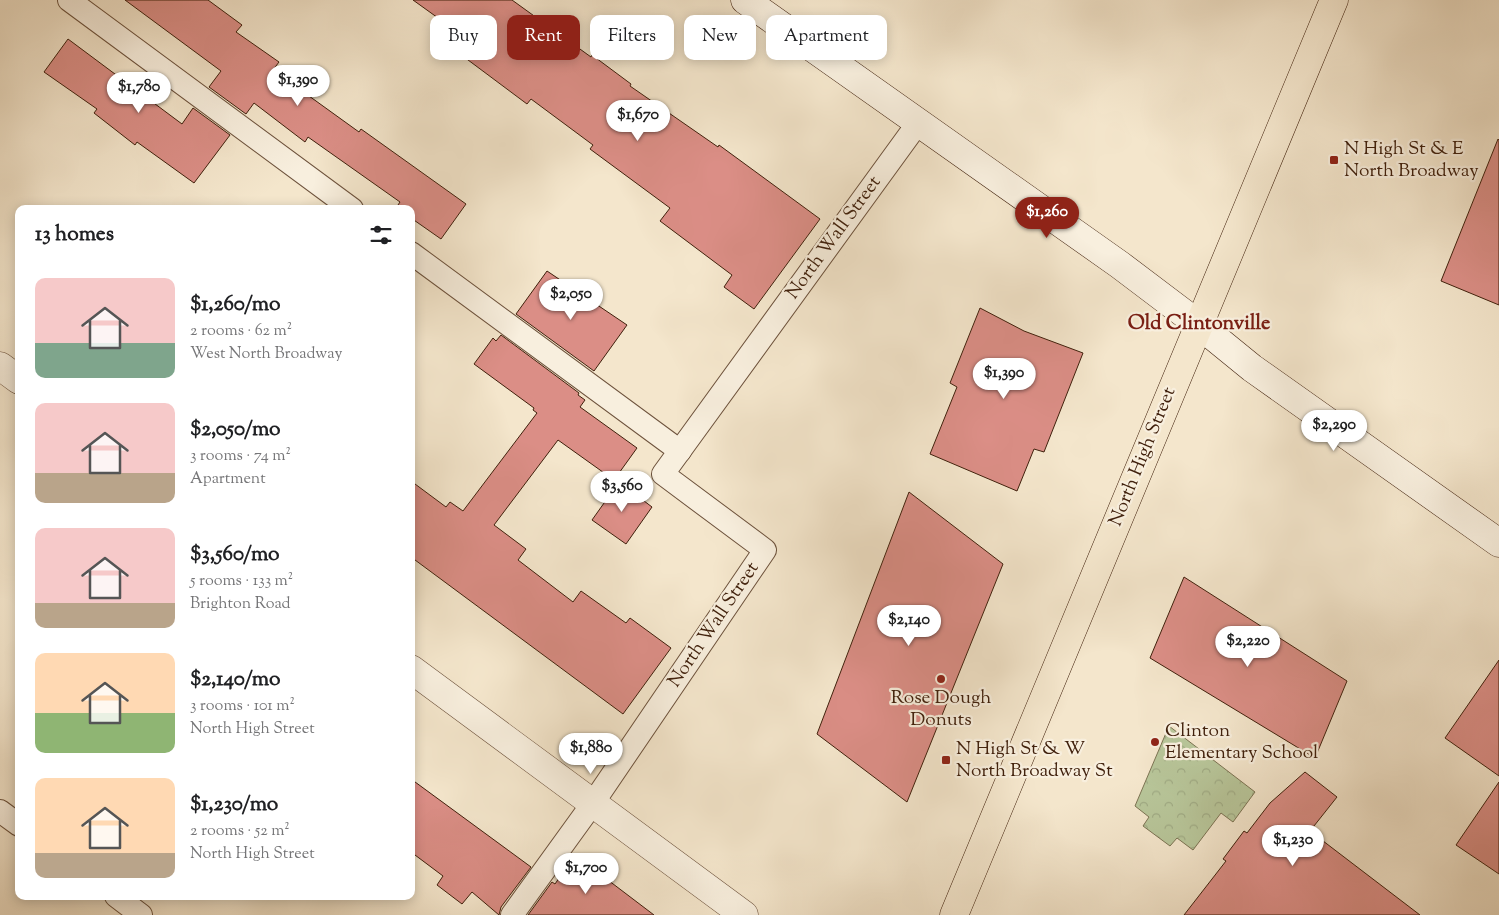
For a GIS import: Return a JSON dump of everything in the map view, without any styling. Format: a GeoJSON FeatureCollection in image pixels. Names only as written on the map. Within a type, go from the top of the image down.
{"type":"FeatureCollection","features":[{"type":"Feature","properties":{"kind":"main road"},"geometry":{"type":"LineString","coordinates":[[745,0],[1120,265],[1252,368],[1499,543]]}},
{"type":"Feature","properties":{"kind":"main road","name":"North High Street"},"geometry":{"type":"LineString","coordinates":[[954,915],[1334,0]]}},
{"type":"Feature","properties":{"kind":"main road"},"geometry":{"type":"LineString","coordinates":[[0,366],[15,377]]}},
{"type":"Feature","properties":{"kind":"main road"},"geometry":{"type":"LineString","coordinates":[[415,672],[744,915]]}},
{"type":"Feature","properties":{"kind":"lane"},"geometry":{"type":"LineString","coordinates":[[69,0],[347,205]]}},
{"type":"Feature","properties":{"kind":"lane","name":"North Wall Street"},"geometry":{"type":"LineString","coordinates":[[512,915],[593,803],[765,550],[663,474],[918,123]]}},
{"type":"Feature","properties":{"kind":"lane"},"geometry":{"type":"LineString","coordinates":[[415,256],[680,451]]}},
{"type":"Feature","properties":{"kind":"lane"},"geometry":{"type":"LineString","coordinates":[[0,811],[15,822]]}},
{"type":"Feature","properties":{"kind":"lane"},"geometry":{"type":"LineString","coordinates":[[121,900],[141,915]]}},
{"type":"Feature","properties":{"kind":"green space"},"geometry":{"type":"Polygon","coordinates":[[[1169,726],[1255,792],[1233,822],[1221,813],[1193,850],[1177,838],[1170,846],[1143,826],[1149,817],[1135,806],[1169,726]]]}},
{"type":"Feature","properties":{"kind":"building"},"geometry":{"type":"Polygon","coordinates":[[[125,0],[208,0],[242,25],[236,32],[279,62],[273,70],[359,132],[361,129],[466,204],[441,239],[415,221],[415,205],[398,205],[400,202],[308,137],[305,142],[254,103],[246,114],[209,87],[221,71],[125,0]]]}},
{"type":"Feature","properties":{"kind":"building"},"geometry":{"type":"Polygon","coordinates":[[[413,0],[512,0],[533,15],[507,15],[507,60],[580,60],[580,49],[590,56],[590,60],[599,60],[631,84],[630,86],[718,147],[719,145],[820,219],[754,309],[724,287],[732,275],[660,221],[670,208],[590,149],[593,145],[531,99],[527,104],[468,60],[497,60],[497,15],[434,15],[413,0]]]}},
{"type":"Feature","properties":{"kind":"building"},"geometry":{"type":"Polygon","coordinates":[[[68,39],[182,124],[193,108],[230,135],[194,183],[137,142],[135,145],[94,113],[97,109],[44,72],[68,39]]]}},
{"type":"Feature","properties":{"kind":"building"},"geometry":{"type":"Polygon","coordinates":[[[1499,140],[1499,305],[1441,281],[1499,140]]]}},
{"type":"Feature","properties":{"kind":"building"},"geometry":{"type":"Polygon","coordinates":[[[547,271],[627,325],[594,371],[516,314],[547,271]]]}},
{"type":"Feature","properties":{"kind":"building"},"geometry":{"type":"Polygon","coordinates":[[[980,308],[1024,331],[1083,353],[1044,452],[1034,449],[1017,491],[930,454],[957,387],[950,383],[980,308]]]}},
{"type":"Feature","properties":{"kind":"building"},"geometry":{"type":"Polygon","coordinates":[[[501,335],[579,393],[578,395],[585,400],[580,407],[637,448],[614,480],[558,440],[494,525],[526,549],[518,560],[573,602],[581,591],[626,623],[630,618],[671,648],[623,714],[415,560],[415,484],[446,507],[450,502],[463,511],[537,413],[533,410],[534,408],[474,364],[493,338],[496,341],[501,335]]]}},
{"type":"Feature","properties":{"kind":"building"},"geometry":{"type":"Polygon","coordinates":[[[619,482],[652,507],[626,544],[592,520],[619,482]]]}},
{"type":"Feature","properties":{"kind":"building"},"geometry":{"type":"Polygon","coordinates":[[[909,492],[1003,564],[907,802],[817,734],[909,492]]]}},
{"type":"Feature","properties":{"kind":"building"},"geometry":{"type":"Polygon","coordinates":[[[1184,577],[1347,681],[1315,758],[1150,658],[1184,577]]]}},
{"type":"Feature","properties":{"kind":"building"},"geometry":{"type":"Polygon","coordinates":[[[1499,660],[1499,776],[1445,738],[1499,660]]]}},
{"type":"Feature","properties":{"kind":"building","name":"Clinton Elementary School"},"geometry":{"type":"Polygon","coordinates":[[[1305,772],[1337,797],[1310,831],[1420,915],[1184,915],[1226,861],[1223,859],[1244,831],[1247,833],[1270,803],[1305,772]]]}},
{"type":"Feature","properties":{"kind":"building"},"geometry":{"type":"Polygon","coordinates":[[[415,782],[531,867],[501,907],[499,915],[472,892],[462,904],[437,885],[443,876],[415,855],[415,782]]]}},
{"type":"Feature","properties":{"kind":"building"},"geometry":{"type":"Polygon","coordinates":[[[1499,782],[1499,874],[1456,845],[1499,782]]]}},
{"type":"Feature","properties":{"kind":"building"},"geometry":{"type":"Polygon","coordinates":[[[575,855],[654,915],[528,915],[552,882],[555,884],[575,855]]]}},
{"type":"Feature","properties":{"kind":"place","name":"N High St & E North Broadway"},"geometry":{"type":"Point","coordinates":[1334,160]}},
{"type":"Feature","properties":{"kind":"place","name":"Rose Dough Donuts"},"geometry":{"type":"Point","coordinates":[941,679]}},
{"type":"Feature","properties":{"kind":"place","name":"Clinton Elementary School"},"geometry":{"type":"Point","coordinates":[1155,742]}},
{"type":"Feature","properties":{"kind":"place","name":"N High St & W North Broadway St"},"geometry":{"type":"Point","coordinates":[946,760]}},
{"type":"Feature","properties":{"kind":"district","name":"Old Clintonville"},"geometry":{"type":"Point","coordinates":[1199,324]}}]}
